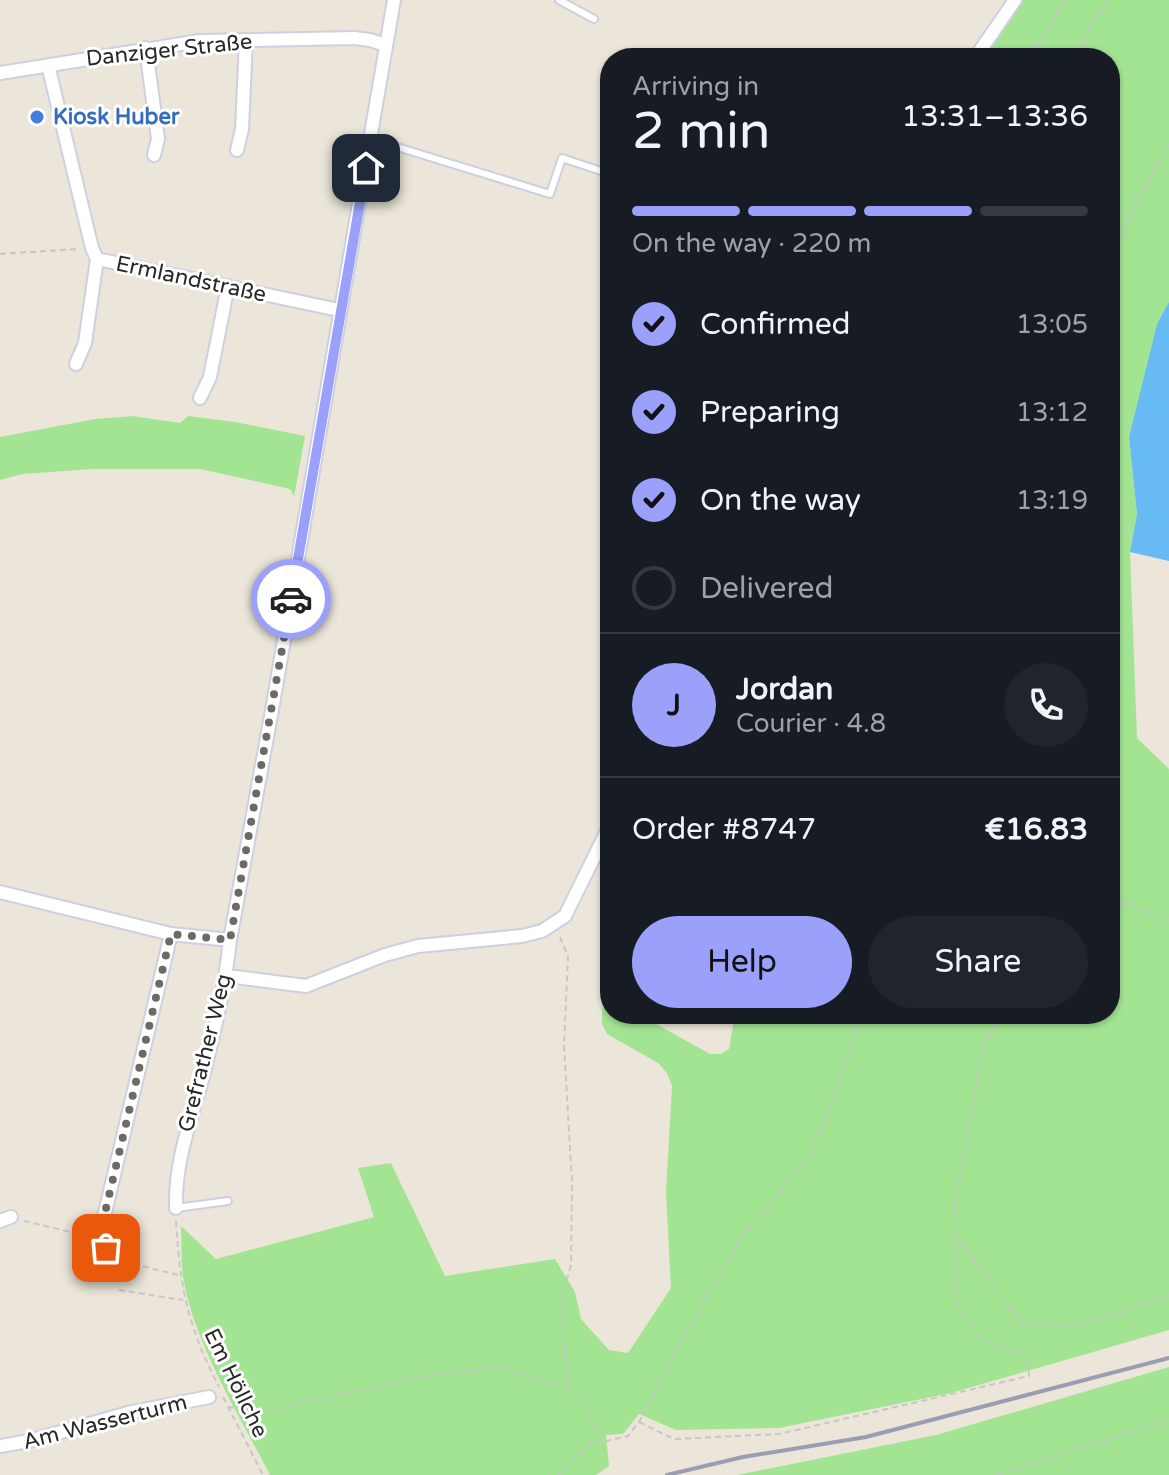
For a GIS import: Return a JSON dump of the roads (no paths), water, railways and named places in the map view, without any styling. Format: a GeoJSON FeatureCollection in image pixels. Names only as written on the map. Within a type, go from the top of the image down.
{"type":"FeatureCollection","features":[{"type":"Feature","properties":{"kind":"street","name":"Grefrather Weg"},"geometry":{"type":"LineString","coordinates":[[176,1208],[178,1163],[227,976],[230,940],[394,0]]}},
{"type":"Feature","properties":{"kind":"street"},"geometry":{"type":"LineString","coordinates":[[982,48],[1015,0]]}},
{"type":"Feature","properties":{"kind":"street","name":"Danziger Straße"},"geometry":{"type":"LineString","coordinates":[[0,73],[200,41],[354,38],[386,45]]}},
{"type":"Feature","properties":{"kind":"street"},"geometry":{"type":"LineString","coordinates":[[237,150],[242,129],[246,40]]}},
{"type":"Feature","properties":{"kind":"street"},"geometry":{"type":"LineString","coordinates":[[146,48],[158,139],[154,155]]}},
{"type":"Feature","properties":{"kind":"street","name":"Ermlandstraße"},"geometry":{"type":"LineString","coordinates":[[48,65],[94,254],[339,310]]}},
{"type":"Feature","properties":{"kind":"street"},"geometry":{"type":"LineString","coordinates":[[76,364],[85,343],[94,254]]}},
{"type":"Feature","properties":{"kind":"street"},"geometry":{"type":"LineString","coordinates":[[200,398],[210,377],[228,286]]}},
{"type":"Feature","properties":{"kind":"street"},"geometry":{"type":"LineString","coordinates":[[227,976],[306,986],[385,955],[418,946],[522,936],[556,924],[565,916],[600,846]]}},
{"type":"Feature","properties":{"kind":"street"},"geometry":{"type":"LineString","coordinates":[[0,892],[171,934],[230,940]]}},
{"type":"Feature","properties":{"kind":"street"},"geometry":{"type":"LineString","coordinates":[[102,1243],[171,934]]}},
{"type":"Feature","properties":{"kind":"street","name":"Am Wasserturm"},"geometry":{"type":"LineString","coordinates":[[0,1446],[128,1413],[209,1397]]}},
{"type":"Feature","properties":{"kind":"lane"},"geometry":{"type":"LineString","coordinates":[[559,0],[594,19]]}},
{"type":"Feature","properties":{"kind":"lane"},"geometry":{"type":"LineString","coordinates":[[371,139],[550,194],[562,158],[600,171]]}},
{"type":"Feature","properties":{"kind":"lane"},"geometry":{"type":"LineString","coordinates":[[176,1208],[228,1201]]}},
{"type":"Feature","properties":{"kind":"water"},"geometry":{"type":"Polygon","coordinates":[[[1169,302],[1169,561],[1130,552],[1137,514],[1129,437],[1157,324],[1169,302]]]}},
{"type":"Feature","properties":{"kind":"railway"},"geometry":{"type":"LineString","coordinates":[[667,1475],[743,1457],[866,1437],[1169,1358]]}},
{"type":"Feature","properties":{"kind":"place","name":"Kiosk Huber"},"geometry":{"type":"Point","coordinates":[37,117]}}]}
